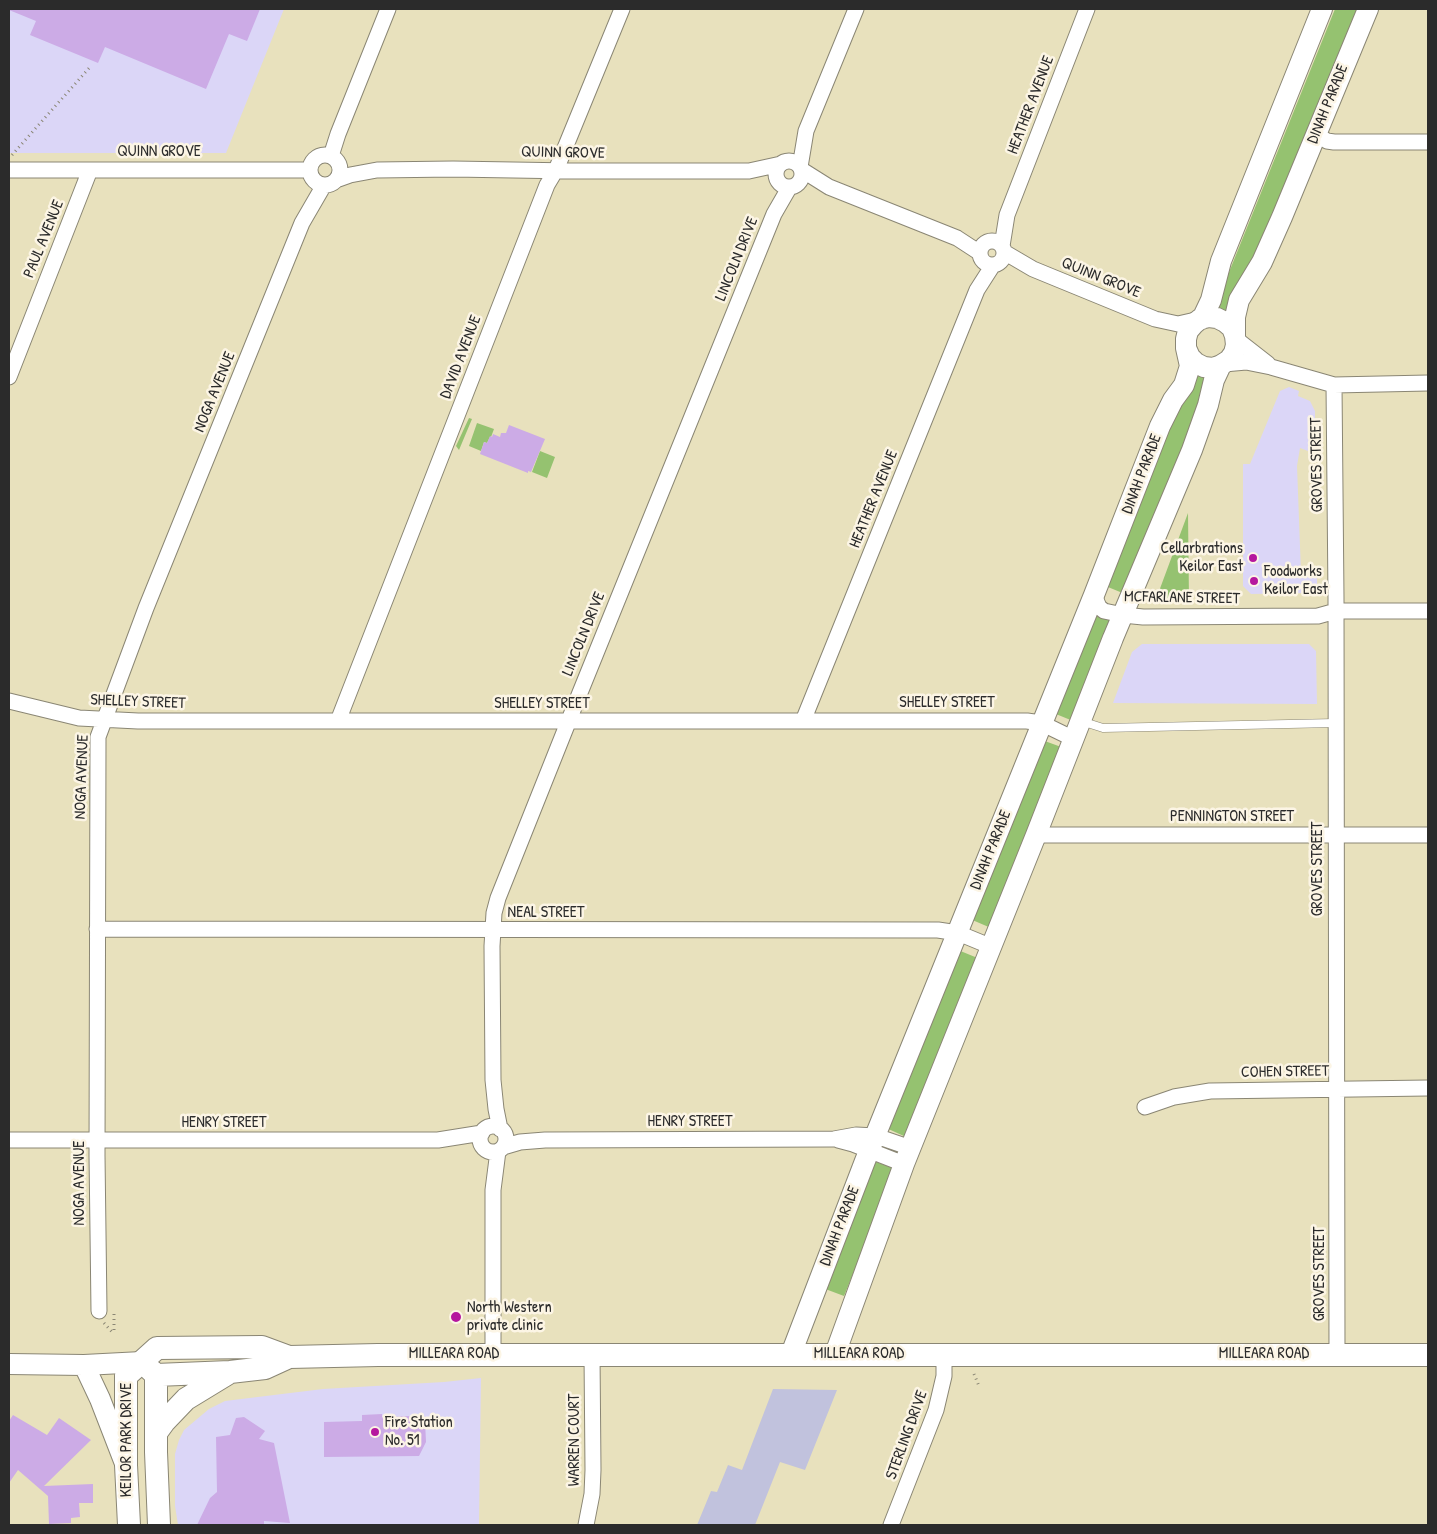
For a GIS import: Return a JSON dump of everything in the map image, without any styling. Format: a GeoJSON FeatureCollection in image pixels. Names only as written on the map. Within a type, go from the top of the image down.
{"type":"FeatureCollection","features":[{"type":"Feature","properties":{"kind":"main road","name":"MILLEARA ROAD"},"geometry":{"type":"LineString","coordinates":[[289,1357],[265,1368],[230,1372],[149,1369],[157,1348],[262,1347],[289,1357],[494,1354],[1428,1355]]}},
{"type":"Feature","properties":{"kind":"main road","name":"KEILOR PARK DRIVE"},"geometry":{"type":"LineString","coordinates":[[129,1525],[126,1465],[126,1376],[149,1369],[156,1433],[159,1524]]}},
{"type":"Feature","properties":{"kind":"main road"},"geometry":{"type":"LineString","coordinates":[[156,1433],[186,1399],[230,1372]]}},
{"type":"Feature","properties":{"kind":"street"},"geometry":{"type":"LineString","coordinates":[[335,159],[326,154],[316,156],[310,165],[320,178],[340,171],[335,159],[338,134],[388,9]]}},
{"type":"Feature","properties":{"kind":"street","name":"DAVID AVENUE"},"geometry":{"type":"LineString","coordinates":[[338,721],[547,186],[556,170],[622,9]]}},
{"type":"Feature","properties":{"kind":"street","name":"LINCOLN DRIVE"},"geometry":{"type":"LineString","coordinates":[[502,1130],[496,1109],[493,1080],[492,930],[498,898],[774,214],[791,178],[806,131],[856,9]]}},
{"type":"Feature","properties":{"kind":"street","name":"HEATHER AVENUE"},"geometry":{"type":"LineString","coordinates":[[803,721],[992,253],[1088,9]]}},
{"type":"Feature","properties":{"kind":"street"},"geometry":{"type":"LineString","coordinates":[[1201,319],[1211,300],[1225,252],[1322,9]]}},
{"type":"Feature","properties":{"kind":"street","name":"DINAH PARADE"},"geometry":{"type":"LineString","coordinates":[[1235,338],[1235,317],[1239,300],[1262,262],[1368,9]]}},
{"type":"Feature","properties":{"kind":"street","name":"LINCOLN DRIVE"},"geometry":{"type":"LineString","coordinates":[[791,178],[776,171],[806,131]]}},
{"type":"Feature","properties":{"kind":"street"},"geometry":{"type":"LineString","coordinates":[[1316,134],[1327,141],[1334,142],[1428,142]]}},
{"type":"Feature","properties":{"kind":"street","name":"QUINN GROVE"},"geometry":{"type":"LineString","coordinates":[[335,159],[352,167],[377,170],[749,170],[829,187],[1155,320],[1178,324],[1201,319]]}},
{"type":"Feature","properties":{"kind":"street","name":"QUINN GROVE"},"geometry":{"type":"LineString","coordinates":[[749,170],[783,163]]}},
{"type":"Feature","properties":{"kind":"street","name":"QUINN GROVE"},"geometry":{"type":"LineString","coordinates":[[9,170],[90,170],[320,178],[377,170]]}},
{"type":"Feature","properties":{"kind":"street","name":"PAUL AVENUE"},"geometry":{"type":"LineString","coordinates":[[9,377],[90,170]]}},
{"type":"Feature","properties":{"kind":"street","name":"NOGA AVENUE"},"geometry":{"type":"LineString","coordinates":[[98,1311],[98,737],[146,608],[320,178]]}},
{"type":"Feature","properties":{"kind":"street"},"geometry":{"type":"LineString","coordinates":[[835,1354],[908,1156],[1123,615],[1192,450],[1208,405],[1214,380],[1223,365],[1234,353],[1235,338],[1232,328],[1217,318],[1201,319],[1188,331],[1186,347],[1190,357],[1204,367],[1213,368],[1223,365],[1246,362],[1334,385],[1428,383]]}},
{"type":"Feature","properties":{"kind":"street","name":"QUINN GROVE"},"geometry":{"type":"LineString","coordinates":[[1155,320],[1175,335],[1186,347]]}},
{"type":"Feature","properties":{"kind":"street"},"geometry":{"type":"LineString","coordinates":[[1235,338],[1271,367]]}},
{"type":"Feature","properties":{"kind":"street","name":"DINAH PARADE"},"geometry":{"type":"LineString","coordinates":[[791,1354],[1160,426],[1173,400],[1184,385],[1190,366],[1186,347]]}},
{"type":"Feature","properties":{"kind":"street","name":"GROVES STREET"},"geometry":{"type":"LineString","coordinates":[[1334,385],[1337,1354]]}},
{"type":"Feature","properties":{"kind":"street","name":"MCFARLANE STREET"},"geometry":{"type":"LineString","coordinates":[[1094,595],[1100,608],[1104,611],[1143,617],[1318,616],[1336,611],[1428,611]]}},
{"type":"Feature","properties":{"kind":"street","name":"SHELLEY STREET"},"geometry":{"type":"LineString","coordinates":[[9,701],[79,718],[138,721],[1027,721],[1078,730]]}},
{"type":"Feature","properties":{"kind":"street","name":"PENNINGTON STREET"},"geometry":{"type":"LineString","coordinates":[[1036,835],[1428,835]]}},
{"type":"Feature","properties":{"kind":"street","name":"NEAL STREET"},"geometry":{"type":"LineString","coordinates":[[97,929],[938,930],[958,933],[992,947]]}},
{"type":"Feature","properties":{"kind":"street","name":"LINCOLN DRIVE"},"geometry":{"type":"LineString","coordinates":[[493,1080],[489,1143],[493,1190],[494,1354]]}},
{"type":"Feature","properties":{"kind":"street","name":"COHEN STREET"},"geometry":{"type":"LineString","coordinates":[[1145,1107],[1174,1098],[1210,1091],[1428,1088]]}},
{"type":"Feature","properties":{"kind":"street","name":"HENRY STREET"},"geometry":{"type":"LineString","coordinates":[[489,1143],[492,1126],[520,1137],[545,1140]]}},
{"type":"Feature","properties":{"kind":"street","name":"HENRY STREET"},"geometry":{"type":"LineString","coordinates":[[9,1140],[438,1140],[489,1143],[545,1140],[834,1139],[853,1144],[873,1144],[908,1156]]}},
{"type":"Feature","properties":{"kind":"street","name":"WARREN COURT"},"geometry":{"type":"LineString","coordinates":[[586,1525],[592,1494],[593,1470],[592,1354]]}},
{"type":"Feature","properties":{"kind":"street","name":"STERLING DRIVE"},"geometry":{"type":"LineString","coordinates":[[891,1525],[936,1410],[944,1376],[944,1354]]}},
{"type":"Feature","properties":{"kind":"street","name":"MILLEARA ROAD"},"geometry":{"type":"LineString","coordinates":[[9,1364],[84,1365],[149,1369]]}},
{"type":"Feature","properties":{"kind":"street"},"geometry":{"type":"LineString","coordinates":[[84,1365],[126,1465]]}},
{"type":"Feature","properties":{"kind":"lane"},"geometry":{"type":"LineString","coordinates":[[1078,730],[1335,723]]}},
{"type":"Feature","properties":{"kind":"path"},"geometry":{"type":"LineString","coordinates":[[11,155],[90,67]]}},
{"type":"Feature","properties":{"kind":"path"},"geometry":{"type":"LineString","coordinates":[[974,1374],[979,1386]]}},
{"type":"Feature","properties":{"kind":"shaded area"},"geometry":{"type":"Polygon","coordinates":[[[9,9],[284,9],[226,153],[9,153],[9,9]]]}},
{"type":"Feature","properties":{"kind":"shaded area"},"geometry":{"type":"Polygon","coordinates":[[[1289,387],[1299,391],[1298,396],[1310,401],[1315,411],[1315,429],[1308,451],[1300,448],[1297,466],[1301,573],[1317,573],[1317,586],[1310,593],[1251,594],[1243,586],[1243,464],[1250,464],[1280,391],[1289,387]]]}},
{"type":"Feature","properties":{"kind":"shaded area"},"geometry":{"type":"Polygon","coordinates":[[[1142,644],[1309,644],[1316,651],[1317,704],[1113,703],[1132,652],[1142,644]]]}},
{"type":"Feature","properties":{"kind":"shaded area"},"geometry":{"type":"Polygon","coordinates":[[[481,1378],[479,1525],[178,1525],[175,1506],[175,1454],[179,1440],[184,1430],[209,1409],[225,1401],[323,1389],[481,1378]]]}},
{"type":"Feature","properties":{"kind":"shaded area"},"geometry":{"type":"Polygon","coordinates":[[[773,1389],[837,1390],[805,1470],[780,1462],[755,1525],[697,1525],[711,1491],[717,1492],[728,1465],[742,1470],[773,1389]]]}},
{"type":"Feature","properties":{"kind":"green space"},"geometry":{"type":"Polygon","coordinates":[[[1335,9],[1360,9],[1229,317],[1215,307],[1335,9]]]}},
{"type":"Feature","properties":{"kind":"green space"},"geometry":{"type":"Polygon","coordinates":[[[1196,368],[1210,374],[1205,394],[1125,594],[1103,585],[1158,450],[1196,368]]]}},
{"type":"Feature","properties":{"kind":"green space"},"geometry":{"type":"Polygon","coordinates":[[[469,418],[472,419],[459,450],[456,446],[469,418]]]}},
{"type":"Feature","properties":{"kind":"green space"},"geometry":{"type":"Polygon","coordinates":[[[477,423],[494,429],[487,443],[484,442],[481,451],[469,446],[477,423]]]}},
{"type":"Feature","properties":{"kind":"green space"},"geometry":{"type":"Polygon","coordinates":[[[540,451],[555,457],[547,478],[532,472],[540,451]]]}},
{"type":"Feature","properties":{"kind":"green space"},"geometry":{"type":"Polygon","coordinates":[[[1188,513],[1189,601],[1155,602],[1188,513]]]}},
{"type":"Feature","properties":{"kind":"green space"},"geometry":{"type":"Polygon","coordinates":[[[1093,612],[1116,622],[1073,721],[1051,712],[1093,612]]]}},
{"type":"Feature","properties":{"kind":"green space"},"geometry":{"type":"Polygon","coordinates":[[[1042,740],[1064,748],[991,928],[970,919],[1042,740]]]}},
{"type":"Feature","properties":{"kind":"green space"},"geometry":{"type":"Polygon","coordinates":[[[958,950],[980,959],[906,1137],[884,1127],[958,950]]]}},
{"type":"Feature","properties":{"kind":"green space"},"geometry":{"type":"Polygon","coordinates":[[[871,1160],[895,1169],[844,1296],[820,1287],[871,1160]]]}},
{"type":"Feature","properties":{"kind":"building"},"geometry":{"type":"Polygon","coordinates":[[[9,9],[260,9],[247,41],[229,34],[206,89],[105,47],[98,63],[30,35],[36,21],[9,9]]]}},
{"type":"Feature","properties":{"kind":"building"},"geometry":{"type":"Polygon","coordinates":[[[509,425],[545,439],[531,472],[528,471],[528,473],[480,454],[484,442],[487,443],[490,436],[492,437],[493,434],[500,437],[501,433],[506,433],[509,425]]]}},
{"type":"Feature","properties":{"kind":"building","name":"Fire Station No. 51"},"geometry":{"type":"Polygon","coordinates":[[[382,1414],[382,1417],[412,1416],[412,1421],[425,1421],[426,1442],[419,1456],[324,1457],[324,1422],[362,1421],[362,1415],[382,1414]]]}},
{"type":"Feature","properties":{"kind":"building"},"geometry":{"type":"Polygon","coordinates":[[[13,1415],[47,1435],[59,1418],[91,1440],[44,1486],[93,1484],[93,1503],[79,1503],[80,1517],[71,1518],[71,1523],[49,1524],[48,1496],[18,1470],[9,1483],[9,1421],[13,1415]]]}},
{"type":"Feature","properties":{"kind":"building"},"geometry":{"type":"Polygon","coordinates":[[[244,1417],[265,1431],[259,1439],[274,1443],[290,1523],[264,1521],[264,1525],[197,1525],[210,1498],[217,1492],[216,1437],[230,1435],[236,1418],[244,1417]]]}},
{"type":"Feature","properties":{"kind":"place","name":"Cellarbrations Keilor East"},"geometry":{"type":"Point","coordinates":[1253,558]}},
{"type":"Feature","properties":{"kind":"place","name":"Foodworks Keilor East"},"geometry":{"type":"Point","coordinates":[1254,581]}},
{"type":"Feature","properties":{"kind":"place","name":"North Western private clinic"},"geometry":{"type":"Point","coordinates":[456,1317]}},
{"type":"Feature","properties":{"kind":"place","name":"Fire Station No. 51"},"geometry":{"type":"Point","coordinates":[375,1432]}}]}
